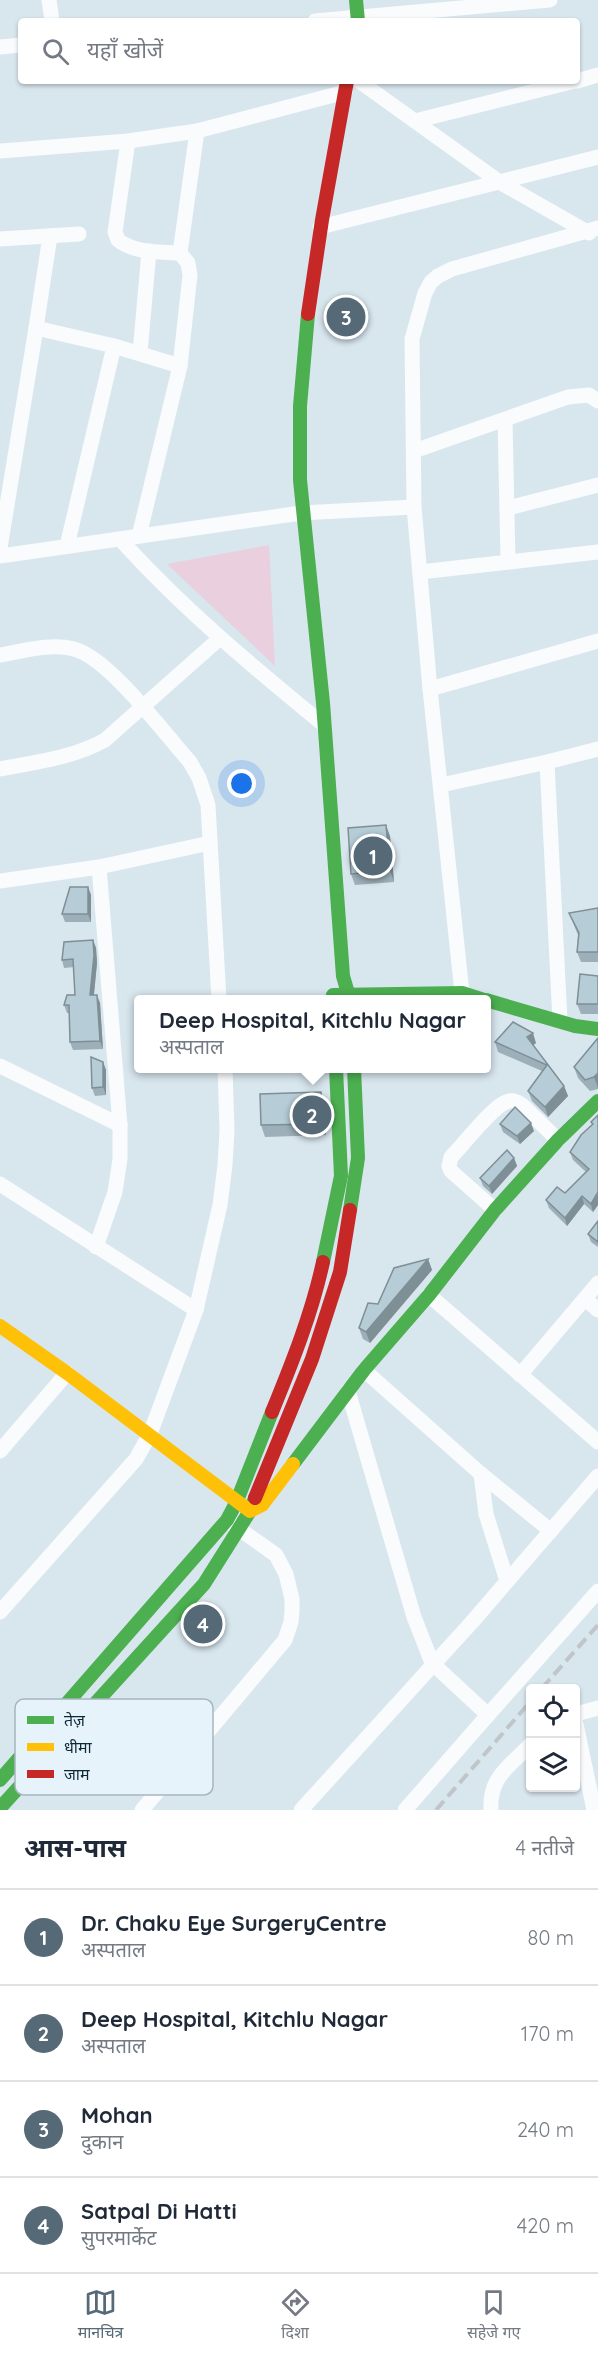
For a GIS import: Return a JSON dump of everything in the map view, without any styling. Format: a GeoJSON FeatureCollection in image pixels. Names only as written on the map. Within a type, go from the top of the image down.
{"type":"FeatureCollection","features":[{"type":"Feature","properties":{"kind":"street"},"geometry":{"type":"LineString","coordinates":[[49,0],[52,18]]}},
{"type":"Feature","properties":{"kind":"street"},"geometry":{"type":"LineString","coordinates":[[356,0],[359,18]]}},
{"type":"Feature","properties":{"kind":"street"},"geometry":{"type":"LineString","coordinates":[[369,18],[550,0]]}},
{"type":"Feature","properties":{"kind":"street"},"geometry":{"type":"LineString","coordinates":[[0,47],[18,45]]}},
{"type":"Feature","properties":{"kind":"street"},"geometry":{"type":"LineString","coordinates":[[580,80],[598,75]]}},
{"type":"Feature","properties":{"kind":"street"},"geometry":{"type":"LineString","coordinates":[[363,84],[501,183],[594,232]]}},
{"type":"Feature","properties":{"kind":"street"},"geometry":{"type":"LineString","coordinates":[[416,121],[564,84]]}},
{"type":"Feature","properties":{"kind":"street"},"geometry":{"type":"LineString","coordinates":[[0,152],[128,141],[197,131],[346,87],[309,294],[301,372],[299,453],[301,513],[319,664],[343,976],[349,995]]}},
{"type":"Feature","properties":{"kind":"street"},"geometry":{"type":"LineString","coordinates":[[180,253],[197,131]]}},
{"type":"Feature","properties":{"kind":"street"},"geometry":{"type":"LineString","coordinates":[[128,141],[115,232],[118,240],[121,243],[149,250],[180,253],[189,263],[190,275],[180,366],[139,536]]}},
{"type":"Feature","properties":{"kind":"street"},"geometry":{"type":"LineString","coordinates":[[320,227],[598,157]]}},
{"type":"Feature","properties":{"kind":"street"},"geometry":{"type":"LineString","coordinates":[[462,993],[430,689],[414,507],[412,339],[425,293],[431,282],[438,276],[452,270],[594,232]]}},
{"type":"Feature","properties":{"kind":"street"},"geometry":{"type":"LineString","coordinates":[[0,239],[79,234]]}},
{"type":"Feature","properties":{"kind":"street"},"geometry":{"type":"LineString","coordinates":[[0,548],[50,236]]}},
{"type":"Feature","properties":{"kind":"street"},"geometry":{"type":"LineString","coordinates":[[140,353],[149,250]]}},
{"type":"Feature","properties":{"kind":"street"},"geometry":{"type":"LineString","coordinates":[[36,328],[114,346],[180,366]]}},
{"type":"Feature","properties":{"kind":"street"},"geometry":{"type":"LineString","coordinates":[[67,546],[114,346]]}},
{"type":"Feature","properties":{"kind":"street"},"geometry":{"type":"LineString","coordinates":[[414,452],[568,397],[589,395],[598,401]]}},
{"type":"Feature","properties":{"kind":"street"},"geometry":{"type":"LineString","coordinates":[[505,420],[508,561]]}},
{"type":"Feature","properties":{"kind":"street"},"geometry":{"type":"LineString","coordinates":[[508,508],[598,485]]}},
{"type":"Feature","properties":{"kind":"street"},"geometry":{"type":"LineString","coordinates":[[0,556],[301,513],[414,507]]}},
{"type":"Feature","properties":{"kind":"street"},"geometry":{"type":"LineString","coordinates":[[120,539],[154,577],[219,639],[324,725]]}},
{"type":"Feature","properties":{"kind":"street"},"geometry":{"type":"LineString","coordinates":[[420,572],[598,552]]}},
{"type":"Feature","properties":{"kind":"street"},"geometry":{"type":"LineString","coordinates":[[0,769],[55,759],[94,747],[143,708],[219,639]]}},
{"type":"Feature","properties":{"kind":"street"},"geometry":{"type":"LineString","coordinates":[[430,689],[598,641]]}},
{"type":"Feature","properties":{"kind":"street"},"geometry":{"type":"LineString","coordinates":[[0,655],[48,647],[76,649],[109,672],[190,762],[200,778],[208,805],[219,995]]}},
{"type":"Feature","properties":{"kind":"street"},"geometry":{"type":"LineString","coordinates":[[441,785],[598,749]]}},
{"type":"Feature","properties":{"kind":"street"},"geometry":{"type":"LineString","coordinates":[[547,762],[560,1022]]}},
{"type":"Feature","properties":{"kind":"street"},"geometry":{"type":"LineString","coordinates":[[0,881],[99,867],[210,843]]}},
{"type":"Feature","properties":{"kind":"street"},"geometry":{"type":"LineString","coordinates":[[96,1247],[115,1192],[120,1159],[120,1125],[99,867]]}},
{"type":"Feature","properties":{"kind":"street"},"geometry":{"type":"LineString","coordinates":[[334,995],[343,976]]}},
{"type":"Feature","properties":{"kind":"street"},"geometry":{"type":"LineString","coordinates":[[406,995],[462,993],[469,995]]}},
{"type":"Feature","properties":{"kind":"street"},"geometry":{"type":"LineString","coordinates":[[491,1002],[560,1022],[598,1029]]}},
{"type":"Feature","properties":{"kind":"street"},"geometry":{"type":"LineString","coordinates":[[0,1066],[120,1125]]}},
{"type":"Feature","properties":{"kind":"street"},"geometry":{"type":"LineString","coordinates":[[0,1612],[136,1459],[150,1434],[196,1310],[220,1204],[227,1130],[225,1073]]}},
{"type":"Feature","properties":{"kind":"street"},"geometry":{"type":"LineString","coordinates":[[71,1699],[227,1520],[236,1503],[294,1357],[318,1284],[341,1176],[336,1073]]}},
{"type":"Feature","properties":{"kind":"street"},"geometry":{"type":"LineString","coordinates":[[99,1699],[204,1584],[240,1529],[250,1511],[312,1359],[340,1272],[358,1158],[354,1073]]}},
{"type":"Feature","properties":{"kind":"street"},"geometry":{"type":"LineString","coordinates":[[495,1210],[451,1171],[449,1166],[451,1157],[498,1107],[510,1101],[522,1104],[558,1140]]}},
{"type":"Feature","properties":{"kind":"street"},"geometry":{"type":"LineString","coordinates":[[250,1511],[262,1505],[364,1370],[429,1295],[495,1210],[558,1140],[598,1101]]}},
{"type":"Feature","properties":{"kind":"street"},"geometry":{"type":"LineString","coordinates":[[0,1184],[196,1310]]}},
{"type":"Feature","properties":{"kind":"street"},"geometry":{"type":"LineString","coordinates":[[520,1375],[598,1283]]}},
{"type":"Feature","properties":{"kind":"street"},"geometry":{"type":"LineString","coordinates":[[429,1295],[598,1442]]}},
{"type":"Feature","properties":{"kind":"street"},"geometry":{"type":"LineString","coordinates":[[585,1299],[598,1310]]}},
{"type":"Feature","properties":{"kind":"street"},"geometry":{"type":"LineString","coordinates":[[0,1326],[150,1434],[236,1503],[250,1511]]}},
{"type":"Feature","properties":{"kind":"street"},"geometry":{"type":"LineString","coordinates":[[364,1370],[481,1474],[551,1531]]}},
{"type":"Feature","properties":{"kind":"street"},"geometry":{"type":"LineString","coordinates":[[0,1451],[67,1373]]}},
{"type":"Feature","properties":{"kind":"street"},"geometry":{"type":"LineString","coordinates":[[348,1391],[414,1617],[432,1663],[488,1715]]}},
{"type":"Feature","properties":{"kind":"street"},"geometry":{"type":"LineString","coordinates":[[481,1474],[486,1514],[507,1581]]}},
{"type":"Feature","properties":{"kind":"street"},"geometry":{"type":"LineString","coordinates":[[300,1810],[507,1581],[598,1476]]}},
{"type":"Feature","properties":{"kind":"street"},"geometry":{"type":"LineString","coordinates":[[213,1726],[285,1640],[291,1622],[291,1599],[286,1574],[276,1555],[227,1520]]}},
{"type":"Feature","properties":{"kind":"street"},"geometry":{"type":"LineString","coordinates":[[405,1810],[598,1591]]}},
{"type":"Feature","properties":{"kind":"street"},"geometry":{"type":"LineString","coordinates":[[580,1713],[598,1708]]}},
{"type":"Feature","properties":{"kind":"street"},"geometry":{"type":"LineString","coordinates":[[579,1738],[594,1810]]}},
{"type":"Feature","properties":{"kind":"street"},"geometry":{"type":"LineString","coordinates":[[491,1810],[492,1789],[496,1781],[526,1750]]}},
{"type":"Feature","properties":{"kind":"street"},"geometry":{"type":"LineString","coordinates":[[0,1780],[15,1763]]}},
{"type":"Feature","properties":{"kind":"street"},"geometry":{"type":"LineString","coordinates":[[0,1808],[15,1792]]}},
{"type":"Feature","properties":{"kind":"street"},"geometry":{"type":"LineString","coordinates":[[142,1810],[155,1795]]}},
{"type":"Feature","properties":{"kind":"shaded area"},"geometry":{"type":"Polygon","coordinates":[[[269,545],[275,666],[167,564],[269,545]]]}},
{"type":"Feature","properties":{"kind":"building"},"geometry":{"type":"Polygon","coordinates":[[[386,825],[390,870],[351,874],[348,828],[386,825]]]}},
{"type":"Feature","properties":{"kind":"building"},"geometry":{"type":"Polygon","coordinates":[[[70,887],[88,887],[88,914],[62,914],[70,887]]]}},
{"type":"Feature","properties":{"kind":"building"},"geometry":{"type":"Polygon","coordinates":[[[598,908],[598,952],[577,952],[579,933],[569,913],[598,908]]]}},
{"type":"Feature","properties":{"kind":"building"},"geometry":{"type":"Polygon","coordinates":[[[93,940],[94,955],[90,995],[97,995],[100,1041],[70,1042],[69,1005],[64,1005],[67,995],[75,995],[73,959],[62,960],[64,942],[93,940]]]}},
{"type":"Feature","properties":{"kind":"building"},"geometry":{"type":"Polygon","coordinates":[[[580,974],[598,976],[598,1004],[577,1004],[580,974]]]}},
{"type":"Feature","properties":{"kind":"building"},"geometry":{"type":"Polygon","coordinates":[[[513,1022],[533,1033],[527,1037],[564,1086],[545,1107],[528,1091],[547,1065],[495,1042],[513,1022]]]}},
{"type":"Feature","properties":{"kind":"building"},"geometry":{"type":"Polygon","coordinates":[[[598,1038],[598,1073],[585,1080],[574,1067],[598,1038]]]}},
{"type":"Feature","properties":{"kind":"building"},"geometry":{"type":"Polygon","coordinates":[[[91,1057],[103,1062],[103,1087],[92,1088],[91,1057]]]}},
{"type":"Feature","properties":{"kind":"building"},"geometry":{"type":"Polygon","coordinates":[[[321,1092],[322,1124],[261,1125],[260,1094],[321,1092]]]}},
{"type":"Feature","properties":{"kind":"building"},"geometry":{"type":"Polygon","coordinates":[[[515,1107],[531,1123],[517,1136],[500,1124],[515,1107]]]}},
{"type":"Feature","properties":{"kind":"building"},"geometry":{"type":"Polygon","coordinates":[[[598,1115],[598,1192],[591,1204],[582,1196],[565,1218],[546,1200],[557,1187],[565,1193],[589,1169],[570,1152],[598,1115]]]}},
{"type":"Feature","properties":{"kind":"building"},"geometry":{"type":"Polygon","coordinates":[[[507,1150],[514,1158],[489,1186],[480,1178],[507,1150]]]}},
{"type":"Feature","properties":{"kind":"building"},"geometry":{"type":"Polygon","coordinates":[[[598,1221],[598,1242],[588,1234],[598,1221]]]}},
{"type":"Feature","properties":{"kind":"building"},"geometry":{"type":"Polygon","coordinates":[[[428,1259],[366,1332],[359,1328],[368,1303],[378,1304],[394,1268],[428,1259]]]}},
{"type":"Feature","properties":{"kind":"railway"},"geometry":{"type":"LineString","coordinates":[[546,1684],[598,1625]]}},
{"type":"Feature","properties":{"kind":"railway"},"geometry":{"type":"LineString","coordinates":[[436,1810],[526,1707]]}},
{"type":"Feature","properties":{"kind":"traffic: fast"},"geometry":{"type":"LineString","coordinates":[[356,0],[358,18]]}},
{"type":"Feature","properties":{"kind":"traffic: fast"},"geometry":{"type":"LineString","coordinates":[[308,314],[300,406],[300,480],[323,703],[343,976],[349,995]]}},
{"type":"Feature","properties":{"kind":"traffic: fast"},"geometry":{"type":"LineString","coordinates":[[333,995],[462,993],[468,995]]}},
{"type":"Feature","properties":{"kind":"traffic: fast"},"geometry":{"type":"LineString","coordinates":[[491,1001],[575,1026],[598,1029]]}},
{"type":"Feature","properties":{"kind":"traffic: fast"},"geometry":{"type":"LineString","coordinates":[[323,1262],[341,1176],[336,1073]]}},
{"type":"Feature","properties":{"kind":"traffic: fast"},"geometry":{"type":"LineString","coordinates":[[350,1210],[358,1158],[354,1073]]}},
{"type":"Feature","properties":{"kind":"traffic: fast"},"geometry":{"type":"LineString","coordinates":[[293,1464],[364,1370],[429,1295],[495,1210],[558,1140],[598,1101]]}},
{"type":"Feature","properties":{"kind":"traffic: fast"},"geometry":{"type":"LineString","coordinates":[[71,1699],[227,1520],[272,1412]]}},
{"type":"Feature","properties":{"kind":"traffic: fast"},"geometry":{"type":"LineString","coordinates":[[99,1699],[204,1584],[250,1511],[255,1498]]}},
{"type":"Feature","properties":{"kind":"traffic: fast"},"geometry":{"type":"LineString","coordinates":[[0,1780],[15,1763]]}},
{"type":"Feature","properties":{"kind":"traffic: fast"},"geometry":{"type":"LineString","coordinates":[[0,1808],[15,1792]]}},
{"type":"Feature","properties":{"kind":"traffic: slow"},"geometry":{"type":"LineString","coordinates":[[0,1326],[67,1373],[250,1511],[262,1505],[293,1464]]}},
{"type":"Feature","properties":{"kind":"traffic: jam"},"geometry":{"type":"LineString","coordinates":[[308,314],[346,84]]}},
{"type":"Feature","properties":{"kind":"traffic: jam"},"geometry":{"type":"LineString","coordinates":[[255,1498],[312,1359],[340,1272],[350,1210]]}},
{"type":"Feature","properties":{"kind":"traffic: jam"},"geometry":{"type":"LineString","coordinates":[[272,1412],[307,1319],[323,1262]]}},
{"type":"Feature","properties":{"kind":"place","name":"Mohan"},"geometry":{"type":"Point","coordinates":[346,317]}},
{"type":"Feature","properties":{"kind":"place","name":"Dr. Chaku Eye SurgeryCentre"},"geometry":{"type":"Point","coordinates":[373,856]}},
{"type":"Feature","properties":{"kind":"place","name":"Deep Hospital, Kitchlu Nagar"},"geometry":{"type":"Point","coordinates":[312,1115]}},
{"type":"Feature","properties":{"kind":"place","name":"Satpal Di Hatti"},"geometry":{"type":"Point","coordinates":[203,1624]}}]}
